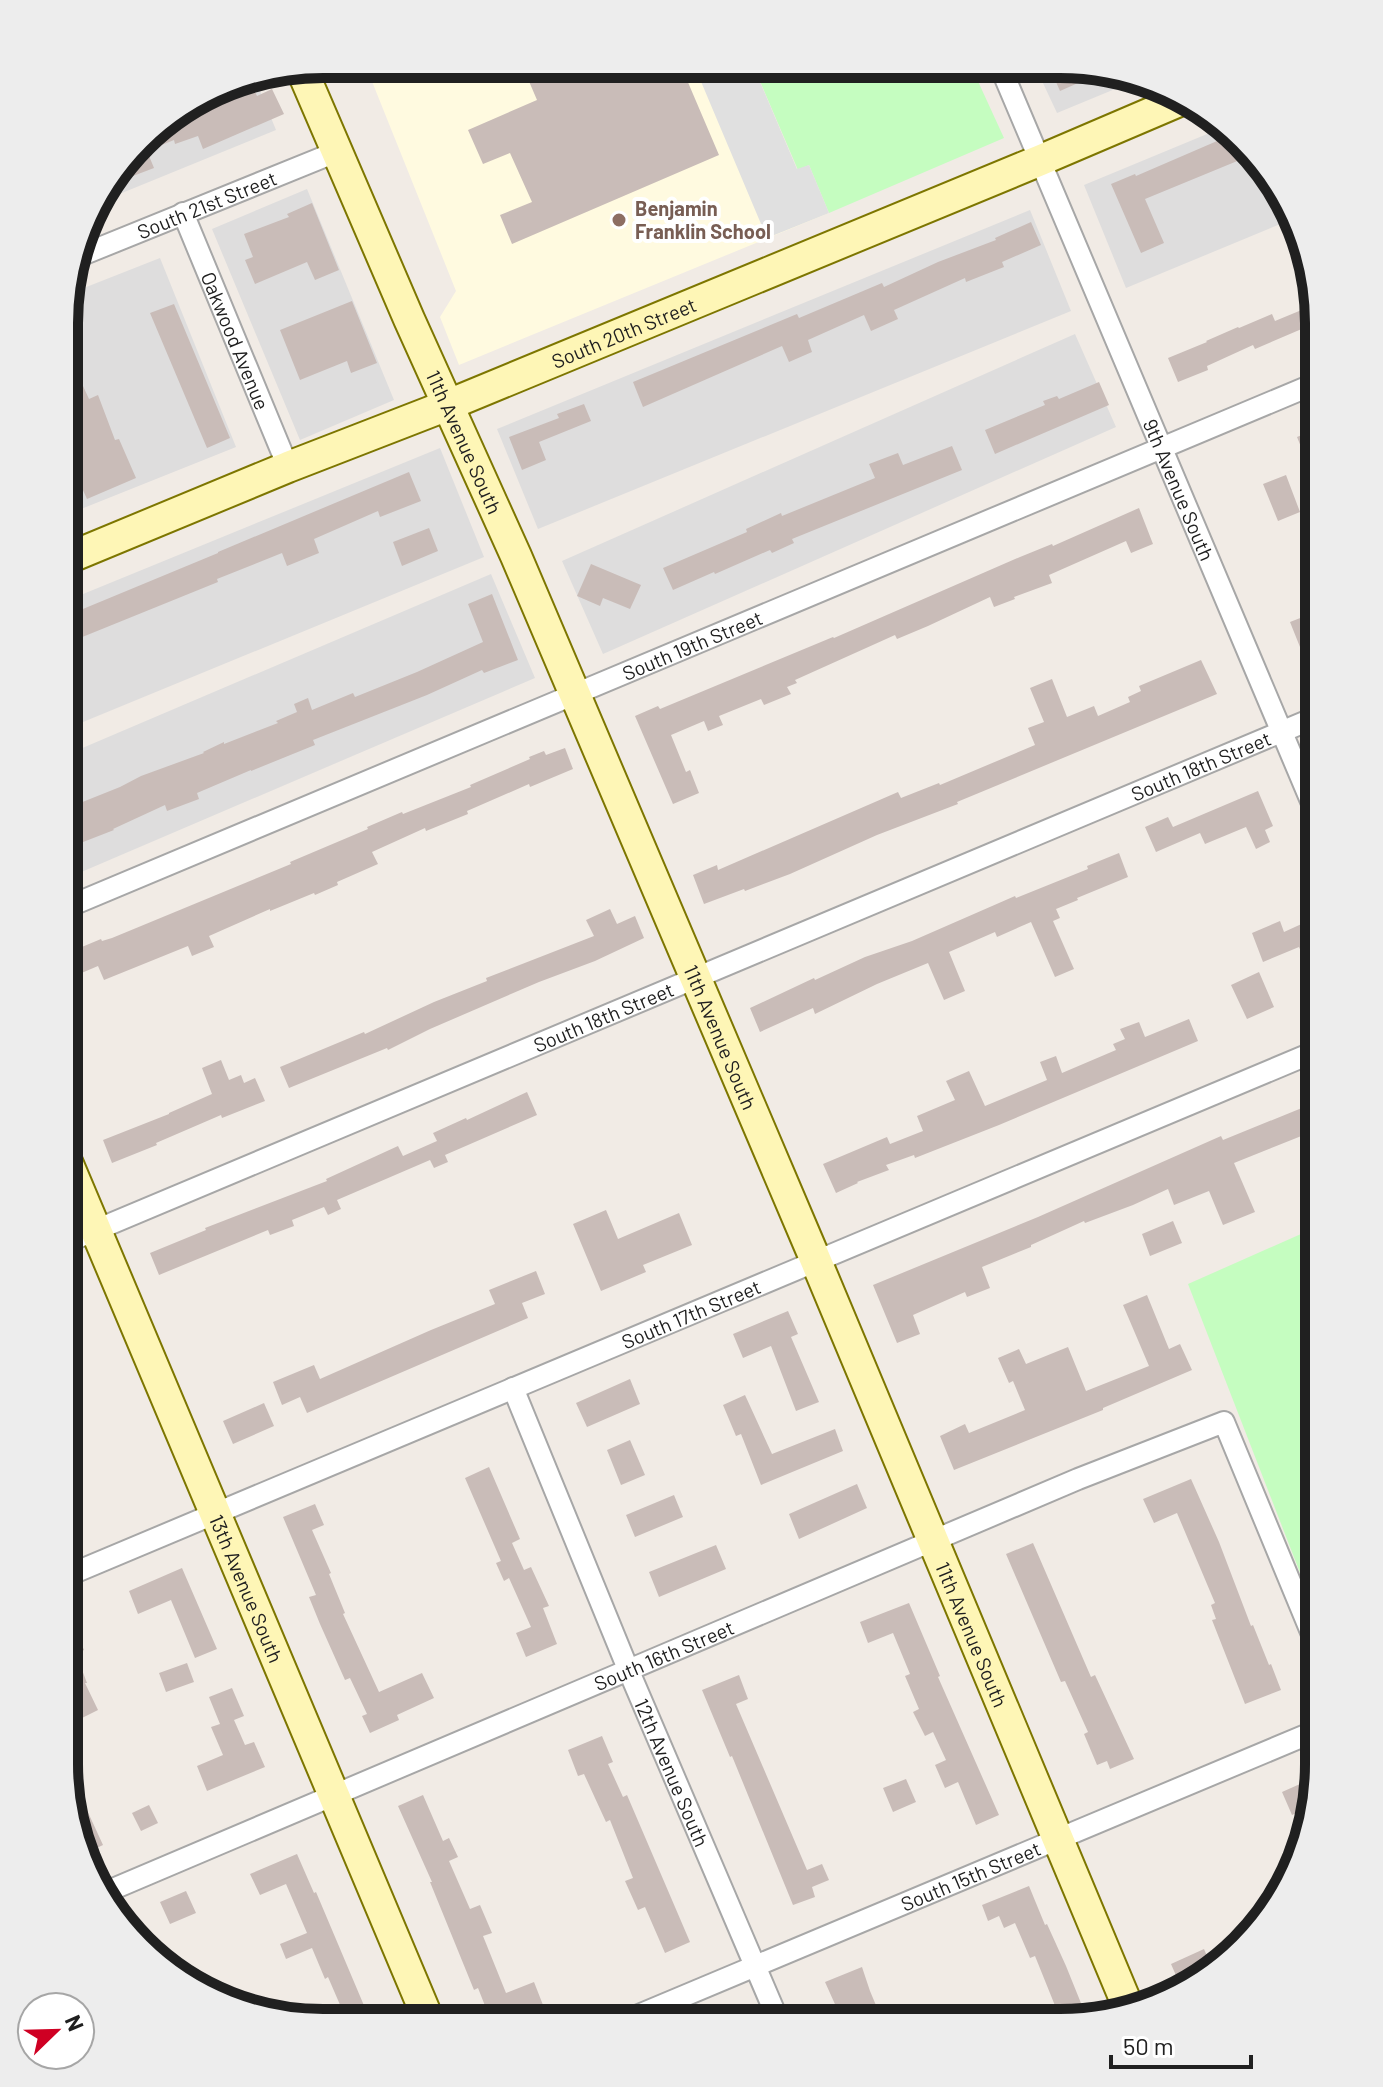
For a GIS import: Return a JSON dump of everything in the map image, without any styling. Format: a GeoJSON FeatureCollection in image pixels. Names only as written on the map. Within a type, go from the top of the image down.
{"type":"FeatureCollection","features":[{"type":"Feature","properties":{"kind":"street","name":"9th Avenue South"},"geometry":{"type":"LineString","coordinates":[[1005,78],[1305,786]]}},
{"type":"Feature","properties":{"kind":"street","name":"11th Avenue South"},"geometry":{"type":"LineString","coordinates":[[306,79],[516,556],[1125,1999]]}},
{"type":"Feature","properties":{"kind":"street","name":"South 20th Street"},"geometry":{"type":"LineString","coordinates":[[78,554],[448,405],[1170,105]]}},
{"type":"Feature","properties":{"kind":"street","name":"South 21st Street"},"geometry":{"type":"LineString","coordinates":[[89,252],[336,152]]}},
{"type":"Feature","properties":{"kind":"street","name":"Oakwood Avenue"},"geometry":{"type":"LineString","coordinates":[[183,213],[288,467]]}},
{"type":"Feature","properties":{"kind":"street","name":"South 19th Street"},"geometry":{"type":"LineString","coordinates":[[78,903],[1305,388]]}},
{"type":"Feature","properties":{"kind":"street","name":"South 18th Street"},"geometry":{"type":"LineString","coordinates":[[78,1238],[1305,722]]}},
{"type":"Feature","properties":{"kind":"street","name":"South 17th Street"},"geometry":{"type":"LineString","coordinates":[[78,1571],[1304,1056]]}},
{"type":"Feature","properties":{"kind":"street","name":"13th Avenue South"},"geometry":{"type":"LineString","coordinates":[[78,1188],[424,2009]]}},
{"type":"Feature","properties":{"kind":"street","name":"12th Avenue South"},"geometry":{"type":"LineString","coordinates":[[513,1388],[628,1669],[774,2009]]}},
{"type":"Feature","properties":{"kind":"street","name":"South 16th Street"},"geometry":{"type":"LineString","coordinates":[[113,1889],[1078,1479],[1224,1422],[1304,1615]]}},
{"type":"Feature","properties":{"kind":"street","name":"South 15th Street"},"geometry":{"type":"LineString","coordinates":[[654,2009],[1304,1736]]}},
{"type":"Feature","properties":{"kind":"shaded area","name":"Benjamin Franklin School"},"geometry":{"type":"Polygon","coordinates":[[[371,78],[758,78],[797,169],[829,213],[459,365],[440,317],[456,291],[371,78]]]}},
{"type":"Feature","properties":{"kind":"shaded area"},"geometry":{"type":"Polygon","coordinates":[[[699,78],[758,78],[797,169],[809,165],[829,213],[767,238],[699,78]]]}},
{"type":"Feature","properties":{"kind":"shaded area"},"geometry":{"type":"Polygon","coordinates":[[[1041,78],[1092,80],[1123,86],[1057,113],[1041,78]]]}},
{"type":"Feature","properties":{"kind":"shaded area"},"geometry":{"type":"Polygon","coordinates":[[[258,87],[276,130],[114,196],[139,162],[162,139],[201,111],[229,97],[258,87]]]}},
{"type":"Feature","properties":{"kind":"shaded area"},"geometry":{"type":"Polygon","coordinates":[[[1212,132],[1254,174],[1283,223],[1126,288],[1084,185],[1212,132]]]}},
{"type":"Feature","properties":{"kind":"shaded area"},"geometry":{"type":"Polygon","coordinates":[[[307,189],[394,400],[300,440],[212,229],[307,189]]]}},
{"type":"Feature","properties":{"kind":"shaded area"},"geometry":{"type":"Polygon","coordinates":[[[1030,210],[1071,311],[538,529],[497,429],[1030,210]]]}},
{"type":"Feature","properties":{"kind":"shaded area"},"geometry":{"type":"Polygon","coordinates":[[[160,258],[236,447],[78,510],[80,289],[160,258]]]}},
{"type":"Feature","properties":{"kind":"shaded area"},"geometry":{"type":"Polygon","coordinates":[[[1075,334],[1116,427],[603,654],[562,561],[1075,334]]]}},
{"type":"Feature","properties":{"kind":"shaded area"},"geometry":{"type":"Polygon","coordinates":[[[440,448],[484,557],[78,724],[78,596],[440,448]]]}},
{"type":"Feature","properties":{"kind":"shaded area"},"geometry":{"type":"Polygon","coordinates":[[[491,574],[535,678],[78,873],[78,750],[491,574]]]}},
{"type":"Feature","properties":{"kind":"green space"},"geometry":{"type":"Polygon","coordinates":[[[759,78],[976,78],[1004,138],[829,213],[809,165],[798,170],[759,78]]]}},
{"type":"Feature","properties":{"kind":"green space"},"geometry":{"type":"Polygon","coordinates":[[[1304,1232],[1304,1583],[1188,1284],[1304,1232]]]}},
{"type":"Feature","properties":{"kind":"building"},"geometry":{"type":"Polygon","coordinates":[[[528,78],[692,78],[687,80],[719,155],[512,244],[500,215],[532,202],[510,153],[483,164],[468,130],[537,100],[528,78]]]}},
{"type":"Feature","properties":{"kind":"building"},"geometry":{"type":"Polygon","coordinates":[[[1054,78],[1086,80],[1060,91],[1054,78]]]}},
{"type":"Feature","properties":{"kind":"building"},"geometry":{"type":"Polygon","coordinates":[[[253,88],[257,96],[272,89],[284,114],[203,149],[198,136],[175,144],[174,140],[152,149],[201,111],[253,88]]]}},
{"type":"Feature","properties":{"kind":"building"},"geometry":{"type":"Polygon","coordinates":[[[1221,139],[1241,159],[1145,199],[1164,243],[1141,253],[1111,184],[1221,139]]]}},
{"type":"Feature","properties":{"kind":"building"},"geometry":{"type":"Polygon","coordinates":[[[148,153],[154,168],[126,179],[148,153]]]}},
{"type":"Feature","properties":{"kind":"building"},"geometry":{"type":"Polygon","coordinates":[[[312,203],[339,270],[315,280],[307,262],[255,284],[245,260],[253,257],[244,234],[289,217],[287,214],[312,203]]]}},
{"type":"Feature","properties":{"kind":"building"},"geometry":{"type":"Polygon","coordinates":[[[1031,222],[1041,245],[1002,262],[1004,267],[966,282],[965,278],[894,310],[898,319],[871,331],[864,315],[808,340],[812,352],[789,362],[782,346],[643,407],[633,382],[797,314],[799,318],[882,283],[884,287],[1031,222]]]}},
{"type":"Feature","properties":{"kind":"building"},"geometry":{"type":"Polygon","coordinates":[[[352,301],[377,363],[351,373],[347,361],[300,380],[280,330],[352,301]]]}},
{"type":"Feature","properties":{"kind":"building"},"geometry":{"type":"Polygon","coordinates":[[[174,304],[230,438],[207,448],[150,313],[174,304]]]}},
{"type":"Feature","properties":{"kind":"building"},"geometry":{"type":"Polygon","coordinates":[[[1304,309],[1305,328],[1255,349],[1253,345],[1207,366],[1208,370],[1178,382],[1168,358],[1272,314],[1275,321],[1304,309]]]}},
{"type":"Feature","properties":{"kind":"building"},"geometry":{"type":"Polygon","coordinates":[[[78,375],[89,399],[98,395],[115,440],[119,439],[136,478],[87,499],[78,479],[78,375]]]}},
{"type":"Feature","properties":{"kind":"building"},"geometry":{"type":"Polygon","coordinates":[[[1099,382],[1109,405],[995,454],[985,430],[1045,405],[1043,401],[1057,396],[1059,399],[1099,382]]]}},
{"type":"Feature","properties":{"kind":"building"},"geometry":{"type":"Polygon","coordinates":[[[584,404],[591,421],[539,442],[546,460],[522,470],[509,437],[559,418],[557,414],[584,404]]]}},
{"type":"Feature","properties":{"kind":"building"},"geometry":{"type":"Polygon","coordinates":[[[1305,434],[1305,457],[1297,437],[1305,434]]]}},
{"type":"Feature","properties":{"kind":"building"},"geometry":{"type":"Polygon","coordinates":[[[952,446],[962,470],[792,539],[794,543],[772,553],[770,550],[673,590],[663,568],[747,532],[746,529],[781,513],[782,516],[875,478],[869,464],[898,453],[903,465],[952,446]]]}},
{"type":"Feature","properties":{"kind":"building"},"geometry":{"type":"Polygon","coordinates":[[[409,472],[421,501],[380,517],[378,511],[314,539],[319,553],[287,566],[282,553],[78,639],[78,611],[409,472]]]}},
{"type":"Feature","properties":{"kind":"building"},"geometry":{"type":"Polygon","coordinates":[[[1286,475],[1300,512],[1278,521],[1263,484],[1286,475]]]}},
{"type":"Feature","properties":{"kind":"building"},"geometry":{"type":"Polygon","coordinates":[[[1139,508],[1153,544],[1131,553],[1126,541],[1049,575],[1052,583],[1015,599],[994,607],[990,597],[928,626],[897,639],[895,635],[795,680],[797,683],[787,687],[791,694],[764,705],[761,699],[719,716],[723,725],[708,731],[704,721],[671,735],[686,772],[690,770],[699,793],[673,804],[635,716],[658,706],[660,709],[834,638],[1139,508]]]}},
{"type":"Feature","properties":{"kind":"building"},"geometry":{"type":"Polygon","coordinates":[[[429,528],[438,551],[402,566],[393,542],[429,528]]]}},
{"type":"Feature","properties":{"kind":"building"},"geometry":{"type":"Polygon","coordinates":[[[591,564],[641,585],[630,609],[603,598],[600,606],[577,596],[591,564]]]}},
{"type":"Feature","properties":{"kind":"building"},"geometry":{"type":"Polygon","coordinates":[[[492,594],[518,660],[484,673],[482,670],[313,740],[315,745],[197,793],[199,799],[167,811],[165,805],[78,844],[78,804],[224,742],[278,723],[276,721],[297,712],[294,704],[308,698],[312,710],[353,693],[355,697],[483,642],[468,604],[492,594]]]}},
{"type":"Feature","properties":{"kind":"building"},"geometry":{"type":"Polygon","coordinates":[[[1305,616],[1305,657],[1304,657],[1290,622],[1305,616]]]}},
{"type":"Feature","properties":{"kind":"building"},"geometry":{"type":"Polygon","coordinates":[[[1201,660],[1217,694],[790,874],[704,904],[693,875],[717,865],[718,870],[898,792],[901,798],[940,785],[1035,745],[1028,728],[1044,722],[1030,688],[1052,679],[1067,717],[1094,706],[1098,716],[1130,702],[1128,697],[1141,691],[1139,686],[1201,660]]]}},
{"type":"Feature","properties":{"kind":"building"},"geometry":{"type":"Polygon","coordinates":[[[565,748],[573,769],[530,787],[529,784],[467,811],[468,814],[426,831],[425,828],[372,852],[378,864],[315,895],[270,909],[209,936],[214,947],[192,956],[188,946],[104,980],[98,966],[78,974],[78,949],[112,938],[291,864],[402,812],[471,787],[529,757],[544,751],[546,755],[565,748]]]}},
{"type":"Feature","properties":{"kind":"building"},"geometry":{"type":"Polygon","coordinates":[[[1258,791],[1273,826],[1265,830],[1270,842],[1256,849],[1246,827],[1205,844],[1200,833],[1156,852],[1145,827],[1168,817],[1173,827],[1258,791]]]}},
{"type":"Feature","properties":{"kind":"building"},"geometry":{"type":"Polygon","coordinates":[[[1119,853],[1128,877],[1056,909],[1060,918],[1053,921],[1074,969],[1055,977],[1031,922],[997,937],[995,932],[949,952],[965,991],[944,1000],[928,963],[815,1014],[813,1008],[760,1032],[750,1008],[814,978],[1088,869],[1087,866],[1119,853]]]}},
{"type":"Feature","properties":{"kind":"building"},"geometry":{"type":"Polygon","coordinates":[[[610,909],[617,924],[635,916],[644,938],[430,1029],[388,1050],[289,1088],[280,1067],[365,1034],[487,981],[486,978],[594,936],[586,920],[610,909]]]}},
{"type":"Feature","properties":{"kind":"building"},"geometry":{"type":"Polygon","coordinates":[[[1280,921],[1284,932],[1305,923],[1305,960],[1299,947],[1263,962],[1252,933],[1280,921]]]}},
{"type":"Feature","properties":{"kind":"building"},"geometry":{"type":"Polygon","coordinates":[[[1259,972],[1274,1007],[1247,1019],[1231,985],[1259,972]]]}},
{"type":"Feature","properties":{"kind":"building"},"geometry":{"type":"Polygon","coordinates":[[[1189,1019],[1198,1041],[999,1125],[915,1158],[914,1155],[886,1165],[889,1170],[836,1193],[823,1164],[887,1137],[890,1144],[923,1131],[917,1116],[955,1100],[946,1081],[969,1071],[985,1106],[1047,1080],[1040,1062],[1056,1056],[1062,1073],[1116,1050],[1113,1044],[1125,1039],[1120,1029],[1139,1022],[1145,1037],[1189,1019]]]}},
{"type":"Feature","properties":{"kind":"building"},"geometry":{"type":"Polygon","coordinates":[[[221,1060],[229,1080],[241,1075],[244,1083],[255,1078],[265,1101],[222,1118],[221,1115],[112,1163],[103,1140],[212,1094],[202,1068],[221,1060]]]}},
{"type":"Feature","properties":{"kind":"building"},"geometry":{"type":"Polygon","coordinates":[[[527,1092],[537,1115],[445,1155],[448,1162],[434,1168],[430,1160],[337,1200],[341,1209],[328,1215],[324,1207],[292,1220],[294,1226],[270,1235],[268,1230],[159,1275],[150,1253],[205,1228],[327,1181],[398,1146],[403,1156],[437,1141],[433,1133],[527,1092]]]}},
{"type":"Feature","properties":{"kind":"building"},"geometry":{"type":"Polygon","coordinates":[[[1304,1107],[1304,1135],[1234,1163],[1255,1212],[1223,1225],[1209,1191],[1174,1205],[1168,1189],[1133,1205],[1084,1221],[982,1267],[990,1288],[967,1297],[965,1292],[913,1315],[920,1334],[897,1343],[873,1285],[1038,1217],[1221,1136],[1223,1140],[1304,1107]]]}},
{"type":"Feature","properties":{"kind":"building"},"geometry":{"type":"Polygon","coordinates":[[[606,1210],[618,1239],[679,1213],[692,1245],[643,1265],[646,1272],[601,1291],[573,1224],[606,1210]]]}},
{"type":"Feature","properties":{"kind":"building"},"geometry":{"type":"Polygon","coordinates":[[[1173,1221],[1182,1243],[1150,1256],[1142,1234],[1173,1221]]]}},
{"type":"Feature","properties":{"kind":"building"},"geometry":{"type":"Polygon","coordinates":[[[536,1271],[545,1294],[522,1303],[528,1318],[307,1413],[300,1397],[282,1405],[273,1382],[314,1365],[320,1379],[495,1304],[489,1290],[536,1271]]]}},
{"type":"Feature","properties":{"kind":"building"},"geometry":{"type":"Polygon","coordinates":[[[1147,1295],[1169,1349],[1180,1344],[1192,1370],[1103,1410],[954,1470],[940,1436],[965,1424],[969,1433],[1025,1410],[1013,1381],[1009,1383],[998,1358],[1019,1349],[1026,1364],[1068,1347],[1086,1391],[1149,1366],[1123,1305],[1147,1295]]]}},
{"type":"Feature","properties":{"kind":"building"},"geometry":{"type":"Polygon","coordinates":[[[788,1311],[798,1334],[791,1337],[819,1402],[796,1411],[771,1346],[743,1358],[733,1334],[788,1311]]]}},
{"type":"Feature","properties":{"kind":"building"},"geometry":{"type":"Polygon","coordinates":[[[630,1379],[640,1404],[587,1427],[576,1403],[630,1379]]]}},
{"type":"Feature","properties":{"kind":"building"},"geometry":{"type":"Polygon","coordinates":[[[745,1395],[772,1454],[835,1429],[843,1451],[761,1485],[741,1434],[736,1436],[723,1405],[745,1395]]]}},
{"type":"Feature","properties":{"kind":"building"},"geometry":{"type":"Polygon","coordinates":[[[264,1403],[274,1426],[233,1444],[223,1421],[264,1403]]]}},
{"type":"Feature","properties":{"kind":"building"},"geometry":{"type":"Polygon","coordinates":[[[630,1440],[645,1475],[621,1485],[607,1450],[630,1440]]]}},
{"type":"Feature","properties":{"kind":"building"},"geometry":{"type":"Polygon","coordinates":[[[489,1467],[520,1539],[512,1543],[524,1570],[531,1567],[549,1606],[543,1608],[557,1644],[526,1657],[516,1633],[531,1627],[509,1578],[504,1581],[496,1563],[501,1561],[465,1478],[489,1467]]]}},
{"type":"Feature","properties":{"kind":"building"},"geometry":{"type":"Polygon","coordinates":[[[1191,1479],[1251,1626],[1281,1690],[1245,1704],[1212,1620],[1216,1619],[1211,1605],[1215,1603],[1177,1513],[1154,1523],[1143,1499],[1191,1479]]]}},
{"type":"Feature","properties":{"kind":"building"},"geometry":{"type":"Polygon","coordinates":[[[857,1484],[867,1508],[799,1539],[789,1514],[857,1484]]]}},
{"type":"Feature","properties":{"kind":"building"},"geometry":{"type":"Polygon","coordinates":[[[674,1495],[683,1517],[635,1537],[626,1515],[674,1495]]]}},
{"type":"Feature","properties":{"kind":"building"},"geometry":{"type":"Polygon","coordinates":[[[315,1504],[324,1525],[312,1530],[331,1573],[343,1614],[379,1692],[422,1673],[434,1698],[397,1715],[399,1720],[370,1733],[362,1716],[367,1714],[350,1678],[345,1680],[309,1597],[316,1595],[283,1517],[315,1504]]]}},
{"type":"Feature","properties":{"kind":"building"},"geometry":{"type":"Polygon","coordinates":[[[1033,1543],[1091,1677],[1095,1675],[1134,1759],[1110,1769],[1107,1761],[1097,1765],[1084,1734],[1088,1732],[1065,1681],[1061,1682],[1006,1554],[1033,1543]]]}},
{"type":"Feature","properties":{"kind":"building"},"geometry":{"type":"Polygon","coordinates":[[[716,1545],[726,1569],[659,1597],[649,1572],[716,1545]]]}},
{"type":"Feature","properties":{"kind":"building"},"geometry":{"type":"Polygon","coordinates":[[[182,1568],[217,1649],[195,1658],[171,1600],[138,1614],[129,1591],[182,1568]]]}},
{"type":"Feature","properties":{"kind":"building"},"geometry":{"type":"Polygon","coordinates":[[[909,1603],[999,1815],[976,1825],[958,1782],[945,1788],[935,1765],[946,1760],[933,1732],[925,1736],[913,1712],[919,1709],[905,1676],[910,1674],[893,1633],[868,1643],[860,1622],[909,1603]]]}},
{"type":"Feature","properties":{"kind":"building"},"geometry":{"type":"Polygon","coordinates":[[[78,1636],[84,1650],[78,1653],[78,1636]]]}},
{"type":"Feature","properties":{"kind":"building"},"geometry":{"type":"Polygon","coordinates":[[[78,1659],[98,1710],[80,1719],[78,1714],[78,1659]]]}},
{"type":"Feature","properties":{"kind":"building"},"geometry":{"type":"Polygon","coordinates":[[[187,1663],[194,1682],[166,1692],[159,1673],[187,1663]]]}},
{"type":"Feature","properties":{"kind":"building"},"geometry":{"type":"Polygon","coordinates":[[[739,1675],[748,1699],[736,1704],[807,1870],[822,1864],[829,1880],[812,1887],[815,1897],[793,1905],[702,1690],[739,1675]]]}},
{"type":"Feature","properties":{"kind":"building"},"geometry":{"type":"Polygon","coordinates":[[[232,1688],[244,1716],[234,1720],[245,1745],[254,1742],[265,1767],[207,1791],[197,1766],[223,1755],[211,1727],[220,1724],[209,1697],[232,1688]]]}},
{"type":"Feature","properties":{"kind":"building"},"geometry":{"type":"Polygon","coordinates":[[[602,1736],[613,1762],[608,1764],[623,1797],[627,1795],[690,1942],[665,1953],[645,1907],[638,1910],[625,1881],[633,1878],[610,1820],[606,1822],[584,1774],[578,1776],[568,1750],[602,1736]]]}},
{"type":"Feature","properties":{"kind":"building"},"geometry":{"type":"Polygon","coordinates":[[[906,1779],[916,1802],[893,1812],[883,1788],[906,1779]]]}},
{"type":"Feature","properties":{"kind":"building"},"geometry":{"type":"Polygon","coordinates":[[[1304,1782],[1300,1811],[1292,1815],[1282,1792],[1304,1782]]]}},
{"type":"Feature","properties":{"kind":"building"},"geometry":{"type":"Polygon","coordinates":[[[423,1795],[443,1841],[449,1838],[458,1857],[449,1861],[470,1909],[480,1905],[492,1933],[483,1936],[506,1993],[534,1982],[543,2005],[532,2009],[486,2009],[478,1988],[474,1990],[432,1882],[398,1806],[423,1795]]]}},
{"type":"Feature","properties":{"kind":"building"},"geometry":{"type":"Polygon","coordinates":[[[149,1805],[158,1823],[141,1831],[132,1813],[149,1805]]]}},
{"type":"Feature","properties":{"kind":"building"},"geometry":{"type":"Polygon","coordinates":[[[86,1808],[103,1845],[94,1849],[91,1842],[83,1810],[86,1808]]]}},
{"type":"Feature","properties":{"kind":"building"},"geometry":{"type":"Polygon","coordinates":[[[297,1854],[365,2009],[342,2009],[312,1948],[286,1959],[280,1944],[307,1933],[286,1884],[260,1895],[250,1874],[297,1854]]]}},
{"type":"Feature","properties":{"kind":"building"},"geometry":{"type":"Polygon","coordinates":[[[1029,1886],[1083,2008],[1056,2009],[1035,1956],[1030,1958],[1015,1923],[1004,1928],[999,1916],[988,1921],[982,1905],[1029,1886]]]}},
{"type":"Feature","properties":{"kind":"building"},"geometry":{"type":"Polygon","coordinates":[[[186,1891],[196,1913],[170,1924],[160,1902],[186,1891]]]}},
{"type":"Feature","properties":{"kind":"building"},"geometry":{"type":"Polygon","coordinates":[[[1204,1949],[1208,1958],[1177,1978],[1171,1964],[1204,1949]]]}},
{"type":"Feature","properties":{"kind":"building"},"geometry":{"type":"Polygon","coordinates":[[[862,1967],[878,2009],[837,2009],[825,1982],[862,1967]]]}},
{"type":"Feature","properties":{"kind":"place","name":"Benjamin Franklin School"},"geometry":{"type":"Point","coordinates":[619,220]}}]}
